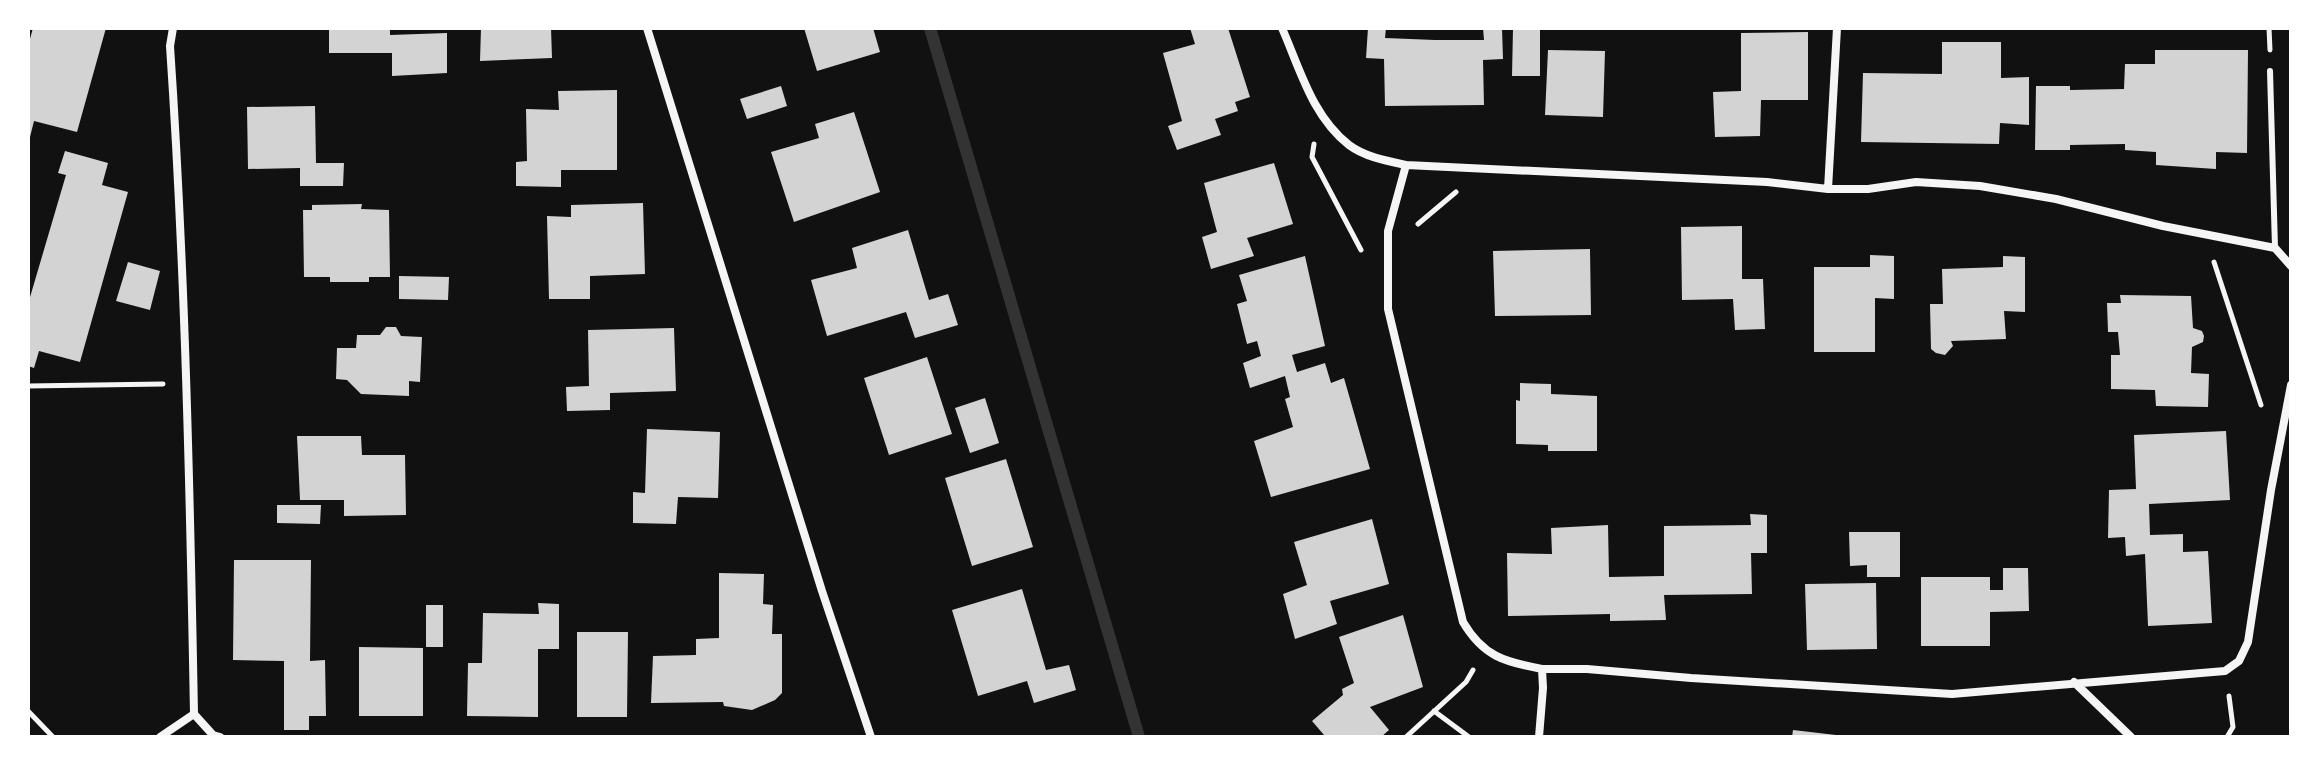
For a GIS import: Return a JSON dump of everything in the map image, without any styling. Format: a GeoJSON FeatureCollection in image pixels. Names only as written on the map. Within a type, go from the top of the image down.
{"type":"FeatureCollection","features":[{"type":"Feature","properties":{"kind":"street"},"geometry":{"type":"LineString","coordinates":[[173,28],[170,46],[187,383],[194,714],[213,735],[220,737]]}},
{"type":"Feature","properties":{"kind":"street"},"geometry":{"type":"LineString","coordinates":[[647,28],[822,591],[871,737]]}},
{"type":"Feature","properties":{"kind":"street"},"geometry":{"type":"LineString","coordinates":[[1282,28],[1320,116],[1350,146],[1374,158],[1406,165],[1767,182],[1828,189],[1868,189],[1916,182],[1980,186],[2056,199],[2205,235],[2275,248],[2291,266]]}},
{"type":"Feature","properties":{"kind":"street"},"geometry":{"type":"LineString","coordinates":[[1828,189],[1837,28]]}},
{"type":"Feature","properties":{"kind":"street"},"geometry":{"type":"LineString","coordinates":[[1406,165],[1388,231],[1388,309],[1457,604],[1463,622],[1478,645],[1503,660],[1542,669],[1587,669],[1952,694],[2225,671],[2239,661],[2248,642],[2291,385]]}},
{"type":"Feature","properties":{"kind":"street"},"geometry":{"type":"LineString","coordinates":[[1539,737],[1542,669]]}},
{"type":"Feature","properties":{"kind":"street"},"geometry":{"type":"LineString","coordinates":[[2074,682],[2131,737]]}},
{"type":"Feature","properties":{"kind":"street"},"geometry":{"type":"LineString","coordinates":[[160,737],[194,714]]}},
{"type":"Feature","properties":{"kind":"lane"},"geometry":{"type":"LineString","coordinates":[[2270,71],[2275,248]]}},
{"type":"Feature","properties":{"kind":"path"},"geometry":{"type":"LineString","coordinates":[[1320,116],[1312,157],[1360,249],[1388,275]]}},
{"type":"Feature","properties":{"kind":"path"},"geometry":{"type":"LineString","coordinates":[[1388,252],[1444,200],[1491,170]]}},
{"type":"Feature","properties":{"kind":"path"},"geometry":{"type":"LineString","coordinates":[[2205,235],[2263,412]]}},
{"type":"Feature","properties":{"kind":"path"},"geometry":{"type":"LineString","coordinates":[[28,386],[187,383]]}},
{"type":"Feature","properties":{"kind":"path"},"geometry":{"type":"LineString","coordinates":[[1406,737],[1466,682],[1484,649]]}},
{"type":"Feature","properties":{"kind":"path"},"geometry":{"type":"LineString","coordinates":[[2225,671],[2233,727],[2227,737]]}},
{"type":"Feature","properties":{"kind":"path"},"geometry":{"type":"LineString","coordinates":[[28,711],[53,737]]}},
{"type":"Feature","properties":{"kind":"path"},"geometry":{"type":"LineString","coordinates":[[1434,711],[1469,737]]}},
{"type":"Feature","properties":{"kind":"building"},"geometry":{"type":"Polygon","coordinates":[[[33,28],[106,28],[77,132],[34,121],[29,141],[28,46],[33,28]]]}},
{"type":"Feature","properties":{"kind":"building"},"geometry":{"type":"Polygon","coordinates":[[[329,28],[390,28],[390,35],[447,33],[447,73],[392,76],[392,53],[329,53],[329,28]]]}},
{"type":"Feature","properties":{"kind":"building"},"geometry":{"type":"Polygon","coordinates":[[[481,28],[551,28],[552,58],[480,61],[481,28]]]}},
{"type":"Feature","properties":{"kind":"building"},"geometry":{"type":"Polygon","coordinates":[[[804,28],[873,28],[880,52],[817,71],[804,28]]]}},
{"type":"Feature","properties":{"kind":"building"},"geometry":{"type":"Polygon","coordinates":[[[1190,28],[1228,28],[1250,97],[1235,102],[1238,111],[1215,119],[1221,135],[1177,150],[1168,126],[1182,121],[1163,53],[1195,44],[1190,28]]]}},
{"type":"Feature","properties":{"kind":"building"},"geometry":{"type":"Polygon","coordinates":[[[1368,28],[1386,28],[1385,38],[1484,40],[1483,28],[1502,28],[1503,59],[1483,60],[1484,105],[1385,106],[1384,59],[1366,58],[1368,28]]]}},
{"type":"Feature","properties":{"kind":"building"},"geometry":{"type":"Polygon","coordinates":[[[1513,28],[1540,28],[1540,76],[1512,76],[1513,28]]]}},
{"type":"Feature","properties":{"kind":"building"},"geometry":{"type":"Polygon","coordinates":[[[1808,32],[1808,100],[1761,100],[1760,136],[1715,137],[1713,92],[1741,91],[1741,33],[1808,32]]]}},
{"type":"Feature","properties":{"kind":"building"},"geometry":{"type":"Polygon","coordinates":[[[1942,42],[2001,42],[2001,78],[2029,77],[2029,125],[2000,123],[1999,144],[1861,142],[1863,73],[1942,74],[1942,42]]]}},
{"type":"Feature","properties":{"kind":"building"},"geometry":{"type":"Polygon","coordinates":[[[1548,50],[1605,51],[1603,117],[1545,115],[1548,50]]]}},
{"type":"Feature","properties":{"kind":"building"},"geometry":{"type":"Polygon","coordinates":[[[2155,50],[2248,50],[2247,153],[2216,152],[2216,169],[2156,165],[2156,152],[2125,150],[2125,144],[2070,145],[2070,150],[2035,150],[2036,86],[2070,86],[2070,90],[2124,89],[2125,64],[2155,64],[2155,50]]]}},
{"type":"Feature","properties":{"kind":"building"},"geometry":{"type":"Polygon","coordinates":[[[781,86],[787,106],[747,119],[740,99],[781,86]]]}},
{"type":"Feature","properties":{"kind":"building"},"geometry":{"type":"Polygon","coordinates":[[[617,90],[617,170],[561,170],[561,187],[516,186],[516,162],[527,161],[526,109],[559,110],[558,91],[617,90]]]}},
{"type":"Feature","properties":{"kind":"building"},"geometry":{"type":"Polygon","coordinates":[[[315,106],[316,163],[344,163],[343,186],[300,186],[300,168],[248,169],[247,107],[315,106]]]}},
{"type":"Feature","properties":{"kind":"building"},"geometry":{"type":"Polygon","coordinates":[[[854,112],[880,192],[794,222],[771,152],[819,138],[815,124],[854,112]]]}},
{"type":"Feature","properties":{"kind":"building"},"geometry":{"type":"Polygon","coordinates":[[[65,151],[108,163],[102,185],[128,192],[80,362],[39,351],[34,368],[28,366],[28,304],[66,175],[58,173],[65,151]]]}},
{"type":"Feature","properties":{"kind":"building"},"geometry":{"type":"Polygon","coordinates":[[[1274,163],[1293,224],[1247,238],[1254,256],[1211,269],[1202,237],[1217,232],[1204,183],[1274,163]]]}},
{"type":"Feature","properties":{"kind":"building"},"geometry":{"type":"Polygon","coordinates":[[[643,203],[645,274],[590,276],[590,299],[549,299],[547,216],[571,217],[571,205],[643,203]]]}},
{"type":"Feature","properties":{"kind":"building"},"geometry":{"type":"Polygon","coordinates":[[[362,204],[361,209],[389,210],[390,277],[369,277],[369,282],[330,282],[330,277],[304,277],[303,210],[312,210],[312,205],[362,204]]]}},
{"type":"Feature","properties":{"kind":"building"},"geometry":{"type":"Polygon","coordinates":[[[1742,226],[1742,279],[1763,279],[1765,329],[1735,330],[1733,299],[1682,300],[1681,227],[1742,226]]]}},
{"type":"Feature","properties":{"kind":"building"},"geometry":{"type":"Polygon","coordinates":[[[908,230],[929,300],[948,294],[958,325],[915,338],[906,312],[827,336],[811,280],[857,268],[852,248],[908,230]]]}},
{"type":"Feature","properties":{"kind":"building"},"geometry":{"type":"Polygon","coordinates":[[[1590,249],[1591,315],[1495,316],[1493,251],[1590,249]]]}},
{"type":"Feature","properties":{"kind":"building"},"geometry":{"type":"Polygon","coordinates":[[[1870,255],[1894,256],[1894,299],[1875,298],[1875,352],[1814,352],[1814,267],[1870,267],[1870,255]]]}},
{"type":"Feature","properties":{"kind":"building"},"geometry":{"type":"Polygon","coordinates":[[[1305,256],[1325,346],[1292,355],[1297,372],[1325,363],[1331,383],[1344,378],[1370,469],[1271,497],[1254,441],[1293,427],[1285,399],[1290,397],[1285,376],[1250,388],[1243,363],[1261,356],[1257,341],[1247,344],[1237,304],[1247,301],[1239,275],[1305,256]]]}},
{"type":"Feature","properties":{"kind":"building"},"geometry":{"type":"Polygon","coordinates":[[[2003,256],[2025,257],[2025,312],[2004,311],[2006,339],[1951,341],[1953,346],[1945,355],[1936,353],[1931,349],[1930,304],[1943,304],[1942,269],[2003,267],[2003,256]]]}},
{"type":"Feature","properties":{"kind":"building"},"geometry":{"type":"Polygon","coordinates":[[[128,262],[160,271],[150,310],[116,301],[128,262]]]}},
{"type":"Feature","properties":{"kind":"building"},"geometry":{"type":"Polygon","coordinates":[[[399,276],[449,277],[448,300],[399,299],[399,276]]]}},
{"type":"Feature","properties":{"kind":"building"},"geometry":{"type":"Polygon","coordinates":[[[2120,295],[2191,296],[2193,328],[2202,331],[2204,336],[2203,342],[2192,347],[2191,373],[2209,374],[2208,407],[2156,406],[2155,390],[2111,389],[2111,355],[2120,355],[2118,332],[2108,332],[2107,303],[2121,303],[2120,295]]]}},
{"type":"Feature","properties":{"kind":"building"},"geometry":{"type":"Polygon","coordinates":[[[386,327],[396,327],[401,336],[422,337],[420,382],[409,381],[409,396],[361,394],[347,380],[336,379],[337,348],[356,348],[357,335],[380,335],[386,327]]]}},
{"type":"Feature","properties":{"kind":"building"},"geometry":{"type":"Polygon","coordinates":[[[674,328],[676,391],[610,393],[610,410],[567,411],[566,387],[589,386],[588,330],[674,328]]]}},
{"type":"Feature","properties":{"kind":"building"},"geometry":{"type":"Polygon","coordinates":[[[927,357],[952,434],[889,455],[864,378],[927,357]]]}},
{"type":"Feature","properties":{"kind":"building"},"geometry":{"type":"Polygon","coordinates":[[[1520,383],[1551,384],[1551,394],[1597,396],[1597,451],[1548,451],[1548,445],[1516,444],[1516,400],[1520,401],[1520,383]]]}},
{"type":"Feature","properties":{"kind":"building"},"geometry":{"type":"Polygon","coordinates":[[[985,398],[999,443],[970,453],[955,408],[985,398]]]}},
{"type":"Feature","properties":{"kind":"building"},"geometry":{"type":"Polygon","coordinates":[[[647,429],[720,432],[718,498],[678,497],[676,524],[633,523],[633,492],[645,493],[647,429]]]}},
{"type":"Feature","properties":{"kind":"building"},"geometry":{"type":"Polygon","coordinates":[[[2226,431],[2230,500],[2149,504],[2150,535],[2183,534],[2183,552],[2208,551],[2212,623],[2148,626],[2145,554],[2126,556],[2125,537],[2108,538],[2109,490],[2136,489],[2134,435],[2226,431]]]}},
{"type":"Feature","properties":{"kind":"building"},"geometry":{"type":"Polygon","coordinates":[[[297,436],[361,436],[362,455],[405,455],[406,515],[344,516],[344,500],[300,500],[297,436]]]}},
{"type":"Feature","properties":{"kind":"building"},"geometry":{"type":"Polygon","coordinates":[[[1006,459],[1033,547],[972,566],[945,478],[1006,459]]]}},
{"type":"Feature","properties":{"kind":"building"},"geometry":{"type":"Polygon","coordinates":[[[277,505],[321,505],[320,524],[277,523],[277,505]]]}},
{"type":"Feature","properties":{"kind":"building"},"geometry":{"type":"Polygon","coordinates":[[[1750,514],[1767,515],[1767,553],[1751,553],[1752,594],[1664,595],[1666,620],[1610,621],[1610,614],[1508,616],[1507,553],[1552,554],[1551,528],[1608,525],[1609,577],[1664,576],[1664,526],[1751,525],[1750,514]]]}},
{"type":"Feature","properties":{"kind":"building"},"geometry":{"type":"Polygon","coordinates":[[[1372,519],[1389,584],[1330,601],[1337,624],[1295,639],[1283,594],[1307,585],[1294,542],[1372,519]]]}},
{"type":"Feature","properties":{"kind":"building"},"geometry":{"type":"Polygon","coordinates":[[[1849,532],[1900,532],[1900,577],[1867,577],[1867,565],[1850,566],[1849,532]]]}},
{"type":"Feature","properties":{"kind":"building"},"geometry":{"type":"Polygon","coordinates":[[[234,560],[311,560],[310,661],[325,660],[326,716],[309,716],[309,730],[284,730],[284,661],[233,660],[234,560]]]}},
{"type":"Feature","properties":{"kind":"building"},"geometry":{"type":"Polygon","coordinates":[[[2003,568],[2028,568],[2029,611],[1990,612],[1990,646],[1921,646],[1921,577],[1990,577],[1990,590],[2003,590],[2003,568]]]}},
{"type":"Feature","properties":{"kind":"building"},"geometry":{"type":"Polygon","coordinates":[[[719,573],[764,574],[763,604],[773,605],[772,634],[782,634],[782,693],[775,700],[752,710],[724,706],[723,702],[651,703],[653,656],[696,655],[696,639],[719,638],[719,573]]]}},
{"type":"Feature","properties":{"kind":"building"},"geometry":{"type":"Polygon","coordinates":[[[1876,583],[1877,649],[1807,650],[1805,584],[1876,583]]]}},
{"type":"Feature","properties":{"kind":"building"},"geometry":{"type":"Polygon","coordinates":[[[1022,589],[1046,670],[1069,665],[1076,690],[1034,703],[1027,681],[978,696],[952,610],[1022,589]]]}},
{"type":"Feature","properties":{"kind":"building"},"geometry":{"type":"Polygon","coordinates":[[[538,603],[559,604],[559,649],[538,649],[538,717],[467,716],[468,663],[482,663],[483,613],[539,614],[538,603]]]}},
{"type":"Feature","properties":{"kind":"building"},"geometry":{"type":"Polygon","coordinates":[[[426,605],[443,605],[443,647],[426,647],[426,605]]]}},
{"type":"Feature","properties":{"kind":"building"},"geometry":{"type":"Polygon","coordinates":[[[1403,615],[1423,687],[1370,707],[1389,730],[1381,737],[1322,737],[1324,735],[1312,721],[1343,695],[1342,689],[1354,683],[1339,637],[1403,615]]]}},
{"type":"Feature","properties":{"kind":"building"},"geometry":{"type":"Polygon","coordinates":[[[577,632],[628,632],[627,717],[577,717],[577,632]]]}},
{"type":"Feature","properties":{"kind":"building"},"geometry":{"type":"Polygon","coordinates":[[[359,647],[423,648],[423,716],[359,716],[359,647]]]}},
{"type":"Feature","properties":{"kind":"building"},"geometry":{"type":"Polygon","coordinates":[[[1793,730],[1836,735],[1836,737],[1792,737],[1793,730]]]}},
{"type":"Feature","properties":{"kind":"waterway"},"geometry":{"type":"LineString","coordinates":[[930,28],[1139,737]]}}]}
